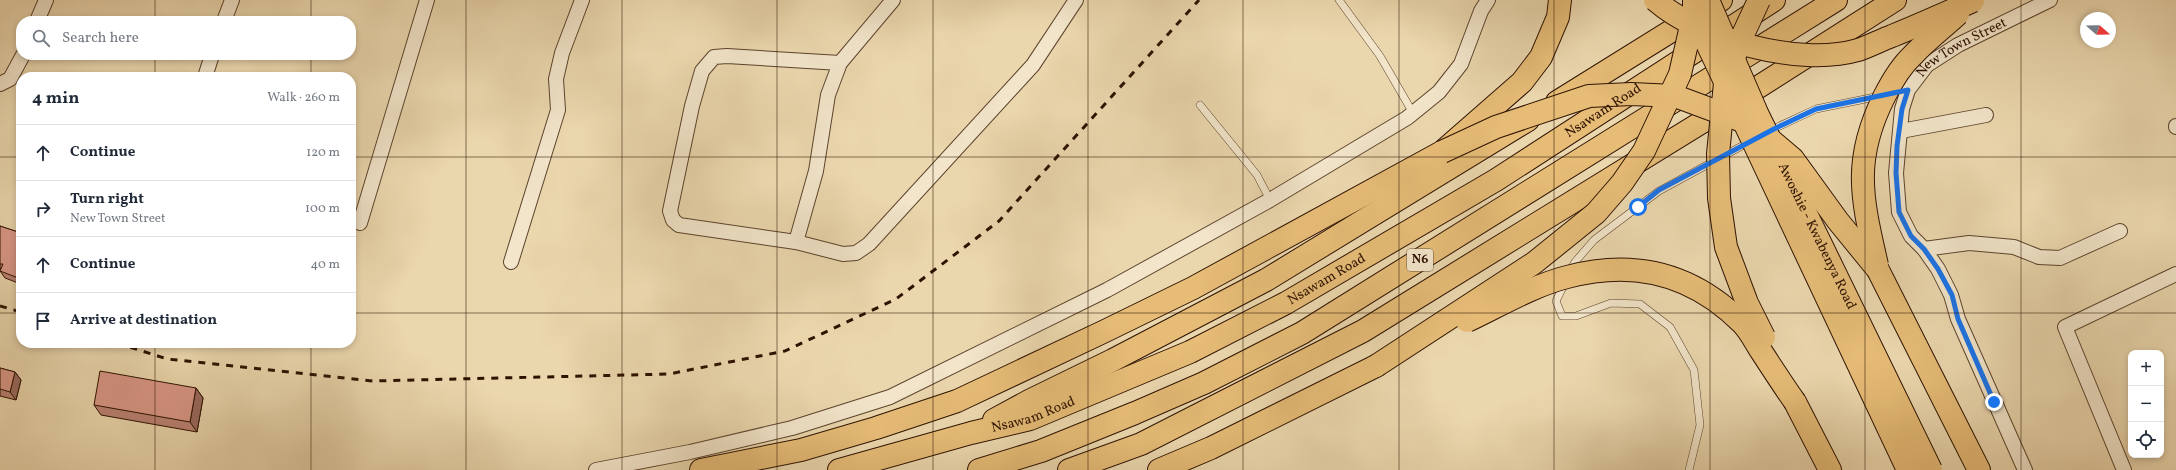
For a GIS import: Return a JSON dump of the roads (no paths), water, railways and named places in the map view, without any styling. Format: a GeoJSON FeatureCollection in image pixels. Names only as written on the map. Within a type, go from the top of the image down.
{"type":"FeatureCollection","features":[{"type":"Feature","properties":{"kind":"main road"},"geometry":{"type":"LineString","coordinates":[[1442,152],[1522,82],[1540,57],[1558,17],[1560,0]]}},
{"type":"Feature","properties":{"kind":"main road"},"geometry":{"type":"LineString","coordinates":[[1655,0],[1669,12],[1714,33],[1749,46],[1781,52],[1821,55],[1858,50],[1974,1]]}},
{"type":"Feature","properties":{"kind":"main road","name":"Awoshie - Kwabenya Road"},"geometry":{"type":"LineString","coordinates":[[1686,0],[1908,470]]}},
{"type":"Feature","properties":{"kind":"main road"},"geometry":{"type":"LineString","coordinates":[[1376,366],[1534,263],[1596,213],[1612,195],[1644,151],[1680,74],[1694,13],[1694,0]]}},
{"type":"Feature","properties":{"kind":"main road","name":"Awoshie - Kwabenya Road"},"geometry":{"type":"LineString","coordinates":[[1708,0],[1757,113],[1931,470]]}},
{"type":"Feature","properties":{"kind":"main road"},"geometry":{"type":"LineString","coordinates":[[971,433],[1029,401],[1113,360],[1266,280],[1476,153],[1721,0]]}},
{"type":"Feature","properties":{"kind":"main road"},"geometry":{"type":"LineString","coordinates":[[1759,0],[1740,41],[1725,83],[1718,154],[1719,198],[1726,247],[1747,303],[1830,470]]}},
{"type":"Feature","properties":{"kind":"main road","name":"Nsawam Road"},"geometry":{"type":"LineString","coordinates":[[839,470],[971,433],[1030,419],[1115,385],[1190,352],[1286,304],[1496,180],[1774,0]]}},
{"type":"Feature","properties":{"kind":"main road","name":"N6"},"geometry":{"type":"LineString","coordinates":[[979,470],[1042,451],[1135,413],[1204,383],[1302,333],[1836,0]]}},
{"type":"Feature","properties":{"kind":"main road"},"geometry":{"type":"LineString","coordinates":[[1069,470],[1141,444],[1363,331],[1742,98],[1895,0]]}},
{"type":"Feature","properties":{"kind":"main road"},"geometry":{"type":"LineString","coordinates":[[1878,270],[1867,221],[1862,185],[1863,156],[1873,118],[1890,86],[1912,56],[1974,1]]}},
{"type":"Feature","properties":{"kind":"main road"},"geometry":{"type":"LineString","coordinates":[[701,470],[801,450],[876,428],[942,406],[1103,332],[1193,288],[1442,152],[1496,127],[1589,96],[1631,94],[1675,96],[1753,126],[1793,159],[1838,221],[1878,270],[1979,470]]}},
{"type":"Feature","properties":{"kind":"main road"},"geometry":{"type":"LineString","coordinates":[[1159,470],[1211,448],[1518,296],[1566,277],[1620,268],[1657,273],[1694,287],[1725,308],[1744,325],[1795,402]]}},
{"type":"Feature","properties":{"kind":"street"},"geometry":{"type":"LineString","coordinates":[[39,16],[46,0]]}},
{"type":"Feature","properties":{"kind":"street"},"geometry":{"type":"LineString","coordinates":[[226,16],[232,0]]}},
{"type":"Feature","properties":{"kind":"street"},"geometry":{"type":"LineString","coordinates":[[360,222],[427,0]]}},
{"type":"Feature","properties":{"kind":"street"},"geometry":{"type":"LineString","coordinates":[[511,262],[558,110],[556,79],[562,53],[582,0]]}},
{"type":"Feature","properties":{"kind":"street"},"geometry":{"type":"LineString","coordinates":[[796,242],[816,171],[828,96],[840,63],[893,0]]}},
{"type":"Feature","properties":{"kind":"street"},"geometry":{"type":"LineString","coordinates":[[840,63],[727,56],[714,57],[702,71],[692,106],[670,211],[673,220],[679,225],[796,242],[843,254],[856,253],[869,244],[1032,65],[1076,0]]}},
{"type":"Feature","properties":{"kind":"street"},"geometry":{"type":"LineString","coordinates":[[596,470],[690,452],[792,428],[890,397],[1107,290],[1270,200],[1412,113],[1439,92],[1461,64],[1481,11],[1488,0]]}},
{"type":"Feature","properties":{"kind":"street","name":"New Town Street"},"geometry":{"type":"LineString","coordinates":[[2025,470],[1958,319],[1952,295],[1938,269],[1924,249],[1911,236],[1899,212],[1896,173],[1897,146],[1902,109],[1901,92],[1927,65],[1958,45],[2050,0]]}},
{"type":"Feature","properties":{"kind":"street"},"geometry":{"type":"LineString","coordinates":[[0,84],[10,79],[20,60]]}},
{"type":"Feature","properties":{"kind":"street"},"geometry":{"type":"LineString","coordinates":[[207,72],[210,60]]}},
{"type":"Feature","properties":{"kind":"street"},"geometry":{"type":"LineString","coordinates":[[1900,131],[1986,115]]}},
{"type":"Feature","properties":{"kind":"street"},"geometry":{"type":"LineString","coordinates":[[1924,249],[1969,242],[2014,246],[2039,257],[2060,258],[2120,231]]}},
{"type":"Feature","properties":{"kind":"street"},"geometry":{"type":"LineString","coordinates":[[2124,470],[2065,327],[2176,274]]}},
{"type":"Feature","properties":{"kind":"lane"},"geometry":{"type":"LineString","coordinates":[[1339,0],[1380,56],[1412,113]]}},
{"type":"Feature","properties":{"kind":"lane"},"geometry":{"type":"LineString","coordinates":[[1689,470],[1700,425],[1694,370],[1670,326],[1640,304],[1611,304],[1576,316],[1562,316],[1556,301],[1575,262],[1594,240],[1659,190],[1774,129],[1816,109],[1901,92]]}},
{"type":"Feature","properties":{"kind":"lane"},"geometry":{"type":"LineString","coordinates":[[1200,105],[1257,175],[1270,200]]}},
{"type":"Feature","properties":{"kind":"railway"},"geometry":{"type":"LineString","coordinates":[[133,348],[167,359],[373,381],[669,374],[785,351],[896,299],[999,221],[1199,0]]}},
{"type":"Feature","properties":{"kind":"railway"},"geometry":{"type":"LineString","coordinates":[[0,306],[16,311]]}}]}
